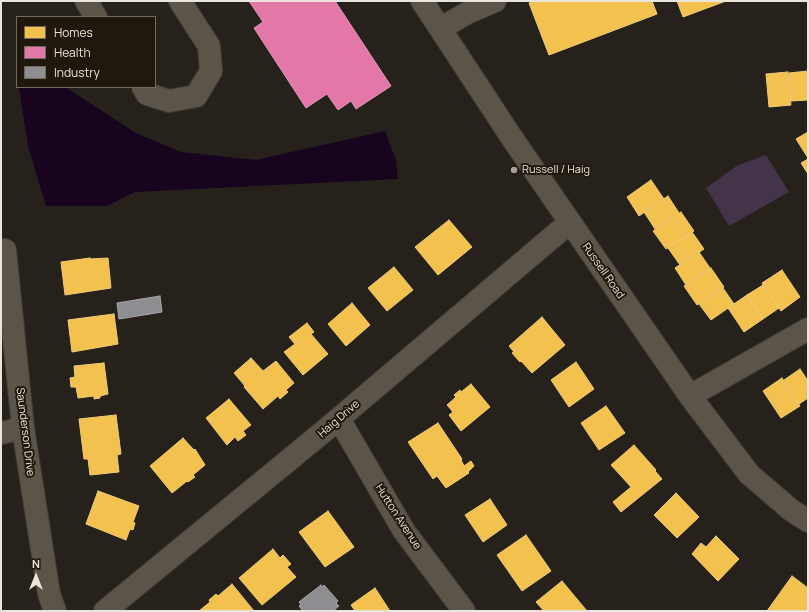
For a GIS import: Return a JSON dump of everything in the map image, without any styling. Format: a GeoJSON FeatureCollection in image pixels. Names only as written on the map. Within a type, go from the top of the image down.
{"type":"FeatureCollection","features":[{"type":"Feature","properties":{"kind":"street"},"geometry":{"type":"LineString","coordinates":[[86,1],[95,16]]}},
{"type":"Feature","properties":{"kind":"street"},"geometry":{"type":"LineString","coordinates":[[144,88],[147,94],[169,101],[196,96],[212,70],[209,46],[180,1]]}},
{"type":"Feature","properties":{"kind":"street","name":"Russell Road"},"geometry":{"type":"LineString","coordinates":[[422,1],[569,223],[690,396],[749,474],[791,510],[808,521]]}},
{"type":"Feature","properties":{"kind":"street"},"geometry":{"type":"LineString","coordinates":[[441,28],[469,12],[495,1]]}},
{"type":"Feature","properties":{"kind":"street","name":"Haig Drive"},"geometry":{"type":"LineString","coordinates":[[106,611],[339,419],[569,223]]}},
{"type":"Feature","properties":{"kind":"street","name":"Saunderson Drive"},"geometry":{"type":"LineString","coordinates":[[5,250],[23,428],[49,594],[55,611]]}},
{"type":"Feature","properties":{"kind":"street"},"geometry":{"type":"LineString","coordinates":[[690,396],[808,329]]}},
{"type":"Feature","properties":{"kind":"street","name":"Hutton Avenue"},"geometry":{"type":"LineString","coordinates":[[339,419],[404,531],[464,611]]}},
{"type":"Feature","properties":{"kind":"street"},"geometry":{"type":"LineString","coordinates":[[1,433],[23,428]]}},
{"type":"Feature","properties":{"kind":"shaded area"},"geometry":{"type":"Polygon","coordinates":[[[19,88],[67,88],[136,133],[181,152],[256,160],[385,131],[396,160],[398,179],[135,192],[107,206],[46,206],[28,146],[19,88]]]}},
{"type":"Feature","properties":{"kind":"shaded area"},"geometry":{"type":"Polygon","coordinates":[[[766,155],[789,192],[729,226],[706,188],[738,165],[766,155]]]}},
{"type":"Feature","properties":{"kind":"building: Homes"},"geometry":{"type":"Polygon","coordinates":[[[535,1],[652,1],[657,14],[549,55],[529,3],[535,1]]]}},
{"type":"Feature","properties":{"kind":"building: Homes"},"geometry":{"type":"Polygon","coordinates":[[[677,1],[726,1],[683,17],[677,1]]]}},
{"type":"Feature","properties":{"kind":"building: Homes"},"geometry":{"type":"Polygon","coordinates":[[[808,71],[808,100],[791,101],[789,73],[808,71]]]}},
{"type":"Feature","properties":{"kind":"building: Homes"},"geometry":{"type":"Polygon","coordinates":[[[788,72],[791,105],[769,107],[766,74],[788,72]]]}},
{"type":"Feature","properties":{"kind":"building: Homes"},"geometry":{"type":"Polygon","coordinates":[[[808,132],[808,158],[796,139],[808,132]]]}},
{"type":"Feature","properties":{"kind":"building: Homes"},"geometry":{"type":"Polygon","coordinates":[[[808,159],[808,174],[801,163],[808,159]]]}},
{"type":"Feature","properties":{"kind":"building: Homes"},"geometry":{"type":"Polygon","coordinates":[[[651,180],[664,199],[639,216],[627,197],[651,180]]]}},
{"type":"Feature","properties":{"kind":"building: Homes"},"geometry":{"type":"Polygon","coordinates":[[[668,196],[679,213],[655,229],[644,212],[668,196]]]}},
{"type":"Feature","properties":{"kind":"building: Homes"},"geometry":{"type":"Polygon","coordinates":[[[681,212],[694,231],[666,249],[653,231],[681,212]]]}},
{"type":"Feature","properties":{"kind":"building: Homes"},"geometry":{"type":"Polygon","coordinates":[[[449,220],[472,247],[438,275],[415,247],[449,220]]]}},
{"type":"Feature","properties":{"kind":"building: Homes"},"geometry":{"type":"Polygon","coordinates":[[[692,232],[704,249],[680,265],[668,248],[692,232]]]}},
{"type":"Feature","properties":{"kind":"building: Homes"},"geometry":{"type":"Polygon","coordinates":[[[699,252],[710,268],[686,285],[675,268],[699,252]]]}},
{"type":"Feature","properties":{"kind":"building: Homes"},"geometry":{"type":"Polygon","coordinates":[[[90,258],[108,258],[111,288],[65,295],[61,262],[90,258]]]}},
{"type":"Feature","properties":{"kind":"building: Homes"},"geometry":{"type":"Polygon","coordinates":[[[394,267],[413,290],[387,311],[368,288],[394,267]]]}},
{"type":"Feature","properties":{"kind":"building: Homes"},"geometry":{"type":"Polygon","coordinates":[[[711,268],[724,287],[697,305],[684,286],[711,268]]]}},
{"type":"Feature","properties":{"kind":"building: Homes"},"geometry":{"type":"Polygon","coordinates":[[[782,270],[800,297],[781,311],[762,283],[782,270]]]}},
{"type":"Feature","properties":{"kind":"building: Homes"},"geometry":{"type":"Polygon","coordinates":[[[763,285],[779,308],[763,319],[747,295],[763,285]]]}},
{"type":"Feature","properties":{"kind":"building: Homes"},"geometry":{"type":"Polygon","coordinates":[[[723,288],[734,304],[711,320],[699,304],[723,288]]]}},
{"type":"Feature","properties":{"kind":"building: Homes"},"geometry":{"type":"Polygon","coordinates":[[[747,295],[763,319],[744,332],[728,308],[747,295]]]}},
{"type":"Feature","properties":{"kind":"building: Homes"},"geometry":{"type":"Polygon","coordinates":[[[352,303],[370,325],[346,346],[328,324],[352,303]]]}},
{"type":"Feature","properties":{"kind":"building: Homes"},"geometry":{"type":"Polygon","coordinates":[[[114,314],[118,344],[72,352],[68,320],[114,314]]]}},
{"type":"Feature","properties":{"kind":"building: Homes"},"geometry":{"type":"Polygon","coordinates":[[[542,317],[565,345],[532,373],[512,353],[514,352],[509,346],[542,317]]]}},
{"type":"Feature","properties":{"kind":"building: Homes"},"geometry":{"type":"Polygon","coordinates":[[[307,323],[314,332],[311,334],[328,354],[303,375],[284,352],[295,344],[289,337],[307,323]]]}},
{"type":"Feature","properties":{"kind":"building: Homes"},"geometry":{"type":"Polygon","coordinates":[[[251,358],[263,371],[276,361],[294,383],[286,390],[288,392],[280,399],[278,396],[263,409],[234,373],[251,358]]]}},
{"type":"Feature","properties":{"kind":"building: Homes"},"geometry":{"type":"Polygon","coordinates":[[[576,362],[594,389],[569,407],[551,380],[576,362]]]}},
{"type":"Feature","properties":{"kind":"building: Homes"},"geometry":{"type":"Polygon","coordinates":[[[104,363],[108,394],[94,399],[94,396],[78,398],[76,387],[71,387],[70,378],[75,377],[74,366],[104,363]]]}},
{"type":"Feature","properties":{"kind":"building: Homes"},"geometry":{"type":"Polygon","coordinates":[[[800,369],[808,381],[808,398],[799,404],[784,380],[800,369]]]}},
{"type":"Feature","properties":{"kind":"building: Homes"},"geometry":{"type":"Polygon","coordinates":[[[782,378],[800,406],[781,418],[763,391],[782,378]]]}},
{"type":"Feature","properties":{"kind":"building: Homes"},"geometry":{"type":"Polygon","coordinates":[[[471,384],[490,407],[461,431],[449,415],[453,412],[447,405],[456,397],[454,395],[460,390],[461,392],[471,384]]]}},
{"type":"Feature","properties":{"kind":"building: Homes"},"geometry":{"type":"Polygon","coordinates":[[[229,399],[251,425],[243,431],[246,435],[238,441],[235,437],[227,445],[206,418],[229,399]]]}},
{"type":"Feature","properties":{"kind":"building: Homes"},"geometry":{"type":"Polygon","coordinates":[[[606,406],[625,433],[599,450],[581,423],[606,406]]]}},
{"type":"Feature","properties":{"kind":"building: Homes"},"geometry":{"type":"Polygon","coordinates":[[[116,415],[121,454],[117,455],[119,472],[90,475],[88,459],[84,459],[79,419],[116,415]]]}},
{"type":"Feature","properties":{"kind":"building: Homes"},"geometry":{"type":"Polygon","coordinates":[[[438,423],[462,459],[461,460],[464,466],[471,461],[474,466],[468,472],[469,473],[446,488],[437,476],[433,479],[408,442],[438,423]]]}},
{"type":"Feature","properties":{"kind":"building: Homes"},"geometry":{"type":"Polygon","coordinates":[[[183,438],[194,450],[195,449],[205,465],[193,475],[195,477],[188,482],[187,481],[172,493],[150,466],[183,438]]]}},
{"type":"Feature","properties":{"kind":"building: Homes"},"geometry":{"type":"Polygon","coordinates":[[[634,445],[662,479],[621,512],[613,502],[631,487],[611,465],[634,445]]]}},
{"type":"Feature","properties":{"kind":"building: Homes"},"geometry":{"type":"Polygon","coordinates":[[[98,491],[139,506],[133,522],[135,523],[133,530],[130,529],[126,540],[86,524],[98,491]]]}},
{"type":"Feature","properties":{"kind":"building: Homes"},"geometry":{"type":"Polygon","coordinates":[[[676,493],[699,517],[677,538],[654,515],[676,493]]]}},
{"type":"Feature","properties":{"kind":"building: Homes"},"geometry":{"type":"Polygon","coordinates":[[[490,499],[507,525],[483,542],[465,515],[490,499]]]}},
{"type":"Feature","properties":{"kind":"building: Homes"},"geometry":{"type":"Polygon","coordinates":[[[328,511],[354,547],[325,567],[299,532],[328,511]]]}},
{"type":"Feature","properties":{"kind":"building: Homes"},"geometry":{"type":"Polygon","coordinates":[[[526,535],[551,571],[522,591],[497,555],[526,535]]]}},
{"type":"Feature","properties":{"kind":"building: Homes"},"geometry":{"type":"Polygon","coordinates":[[[716,536],[739,559],[718,581],[692,554],[701,543],[706,547],[716,536]]]}},
{"type":"Feature","properties":{"kind":"building: Homes"},"geometry":{"type":"Polygon","coordinates":[[[273,549],[280,558],[283,555],[291,564],[287,567],[296,577],[262,605],[239,578],[273,549]]]}},
{"type":"Feature","properties":{"kind":"building: Homes"},"geometry":{"type":"Polygon","coordinates":[[[792,576],[808,588],[808,611],[767,611],[792,576]]]}},
{"type":"Feature","properties":{"kind":"building: Homes"},"geometry":{"type":"Polygon","coordinates":[[[562,581],[587,611],[544,611],[536,602],[562,581]]]}},
{"type":"Feature","properties":{"kind":"building: Homes"},"geometry":{"type":"Polygon","coordinates":[[[232,584],[254,611],[199,611],[210,602],[209,600],[216,594],[218,596],[232,584]]]}},
{"type":"Feature","properties":{"kind":"building: Homes"},"geometry":{"type":"Polygon","coordinates":[[[375,588],[390,611],[355,611],[351,605],[375,588]]]}},
{"type":"Feature","properties":{"kind":"building: Health"},"geometry":{"type":"Polygon","coordinates":[[[249,1],[335,1],[391,86],[356,109],[351,101],[338,110],[327,94],[306,108],[254,28],[263,22],[249,1]]]}},
{"type":"Feature","properties":{"kind":"building: Industry"},"geometry":{"type":"Polygon","coordinates":[[[160,296],[162,312],[119,319],[117,303],[160,296]]]}},
{"type":"Feature","properties":{"kind":"building: Industry"},"geometry":{"type":"Polygon","coordinates":[[[321,585],[322,587],[324,585],[338,601],[336,603],[339,606],[333,611],[301,611],[302,610],[299,606],[301,605],[299,602],[321,585]]]}},
{"type":"Feature","properties":{"kind":"place","name":"Russell / Haig"},"geometry":{"type":"Point","coordinates":[514,170]}}]}
